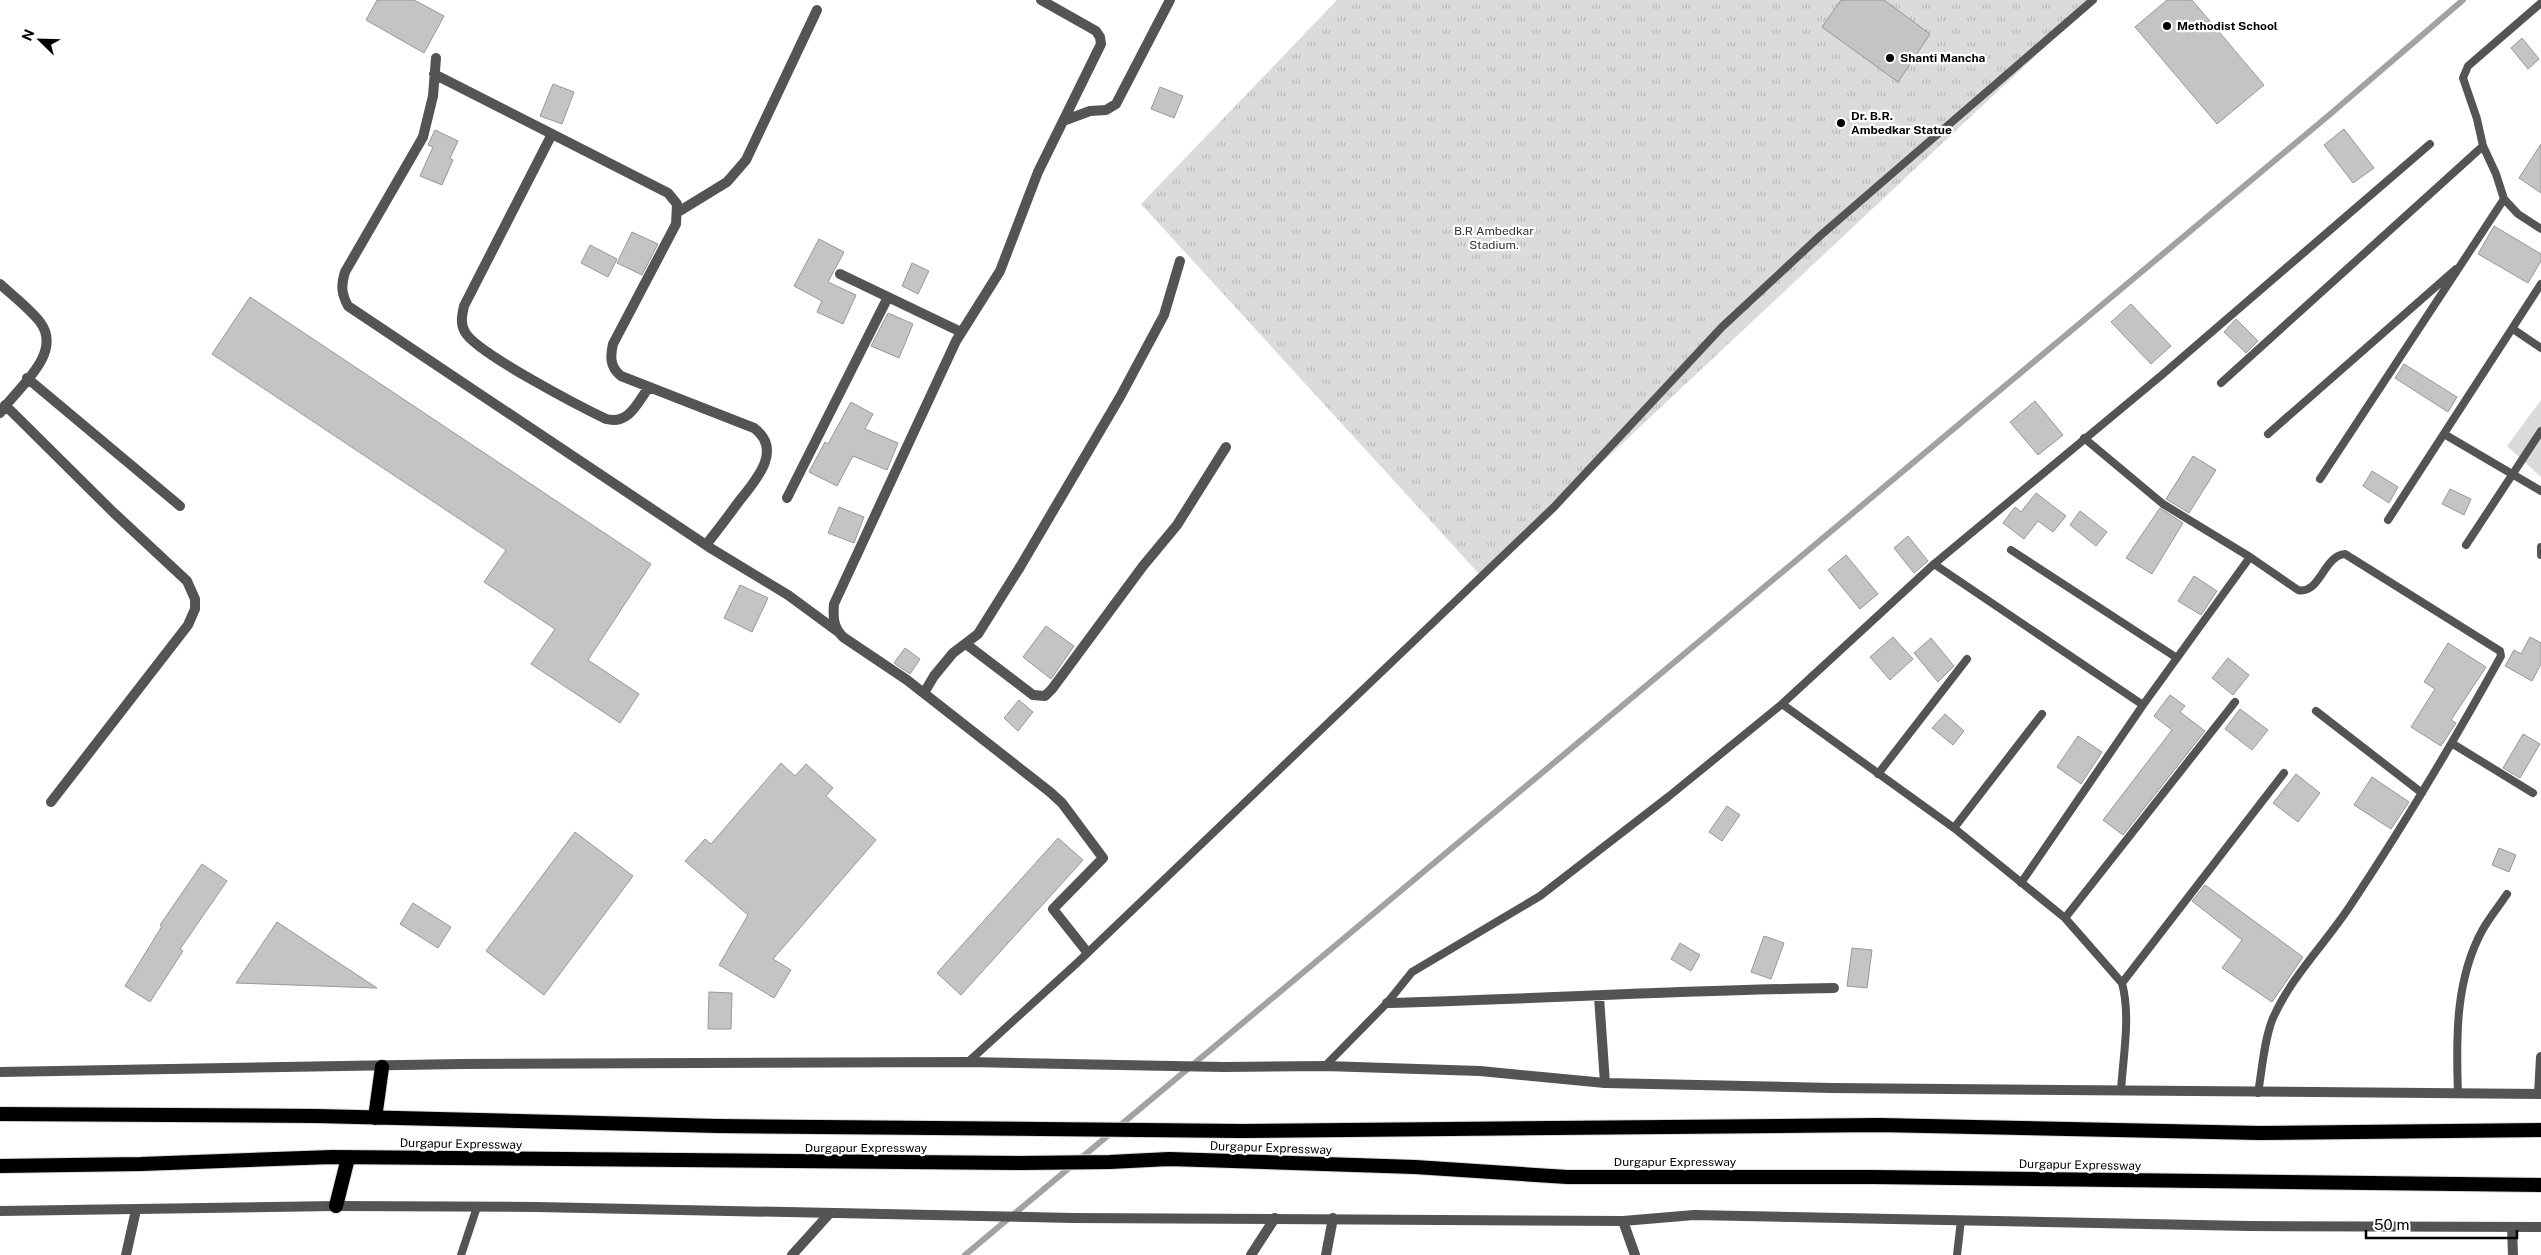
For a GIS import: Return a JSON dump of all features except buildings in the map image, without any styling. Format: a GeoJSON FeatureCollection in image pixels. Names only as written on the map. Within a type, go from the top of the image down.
{"type":"FeatureCollection","features":[{"type":"Feature","properties":{"kind":"highway"},"geometry":{"type":"LineString","coordinates":[[375,1118],[382,1067]]}},
{"type":"Feature","properties":{"kind":"highway","name":"Durgapur Expressway"},"geometry":{"type":"LineString","coordinates":[[0,1114],[375,1118],[718,1126],[1242,1131],[1350,1128],[1879,1125],[2260,1132],[2541,1130]]}},
{"type":"Feature","properties":{"kind":"highway"},"geometry":{"type":"LineString","coordinates":[[336,1206],[348,1158]]}},
{"type":"Feature","properties":{"kind":"highway","name":"Durgapur Expressway"},"geometry":{"type":"LineString","coordinates":[[0,1166],[348,1158],[1020,1163],[1169,1159],[1416,1167],[1567,1176],[1873,1177],[2541,1185]]}},
{"type":"Feature","properties":{"kind":"street"},"geometry":{"type":"LineString","coordinates":[[837,631],[833,618],[834,604],[961,332],[1000,271],[1038,172],[1101,44],[1100,37],[1096,32],[1041,0]]}},
{"type":"Feature","properties":{"kind":"street"},"geometry":{"type":"LineString","coordinates":[[1063,121],[1090,111],[1106,110],[1116,104],[1170,0]]}},
{"type":"Feature","properties":{"kind":"street"},"geometry":{"type":"LineString","coordinates":[[678,212],[726,182],[746,160],[817,10]]}},
{"type":"Feature","properties":{"kind":"street"},"geometry":{"type":"LineString","coordinates":[[436,58],[431,109],[423,137],[345,272],[341,284],[342,296],[348,306],[706,545],[788,595],[924,693],[1062,803],[1103,858],[1053,909],[1087,952]]}},
{"type":"Feature","properties":{"kind":"street"},"geometry":{"type":"LineString","coordinates":[[434,74],[668,194],[677,204],[676,224],[613,344],[610,357],[616,372],[754,428],[762,435],[767,448],[762,472],[706,545]]}},
{"type":"Feature","properties":{"kind":"street"},"geometry":{"type":"LineString","coordinates":[[552,134],[464,306],[462,318],[465,333],[472,342],[510,366],[606,419],[617,422],[626,418],[649,387]]}},
{"type":"Feature","properties":{"kind":"street"},"geometry":{"type":"LineString","coordinates":[[924,693],[944,664],[978,634],[989,618],[1120,397],[1164,315],[1180,261]]}},
{"type":"Feature","properties":{"kind":"street"},"geometry":{"type":"LineString","coordinates":[[840,274],[961,332]]}},
{"type":"Feature","properties":{"kind":"street"},"geometry":{"type":"LineString","coordinates":[[0,284],[39,321],[46,333],[48,342],[46,352],[3,409],[187,581],[195,598],[195,608],[188,625],[51,802]]}},
{"type":"Feature","properties":{"kind":"street"},"geometry":{"type":"LineString","coordinates":[[787,498],[888,297]]}},
{"type":"Feature","properties":{"kind":"street"},"geometry":{"type":"LineString","coordinates":[[27,378],[180,506]]}},
{"type":"Feature","properties":{"kind":"street"},"geometry":{"type":"LineString","coordinates":[[966,644],[1032,695],[1044,696],[1052,689],[1142,566],[1177,525],[1226,447]]}},
{"type":"Feature","properties":{"kind":"street"},"geometry":{"type":"LineString","coordinates":[[1387,1003],[1599,997],[1720,990],[1834,988]]}},
{"type":"Feature","properties":{"kind":"street"},"geometry":{"type":"LineString","coordinates":[[1599,997],[1605,1082]]}},
{"type":"Feature","properties":{"kind":"street"},"geometry":{"type":"LineString","coordinates":[[0,1072],[382,1067],[461,1064],[968,1062],[1224,1067],[1325,1066],[1480,1071],[1605,1082],[2258,1093],[2540,1094],[2541,1056]]}},
{"type":"Feature","properties":{"kind":"street"},"geometry":{"type":"LineString","coordinates":[[0,1211],[336,1206],[1073,1218],[1623,1221],[1694,1215],[2239,1226],[2541,1227]]}},
{"type":"Feature","properties":{"kind":"street"},"geometry":{"type":"LineString","coordinates":[[126,1255],[136,1210]]}},
{"type":"Feature","properties":{"kind":"street"},"geometry":{"type":"LineString","coordinates":[[792,1255],[830,1213]]}},
{"type":"Feature","properties":{"kind":"street"},"geometry":{"type":"LineString","coordinates":[[1251,1255],[1275,1218]]}},
{"type":"Feature","properties":{"kind":"street"},"geometry":{"type":"LineString","coordinates":[[1326,1255],[1333,1218]]}},
{"type":"Feature","properties":{"kind":"street"},"geometry":{"type":"LineString","coordinates":[[1623,1221],[1635,1255]]}},
{"type":"Feature","properties":{"kind":"street"},"geometry":{"type":"LineString","coordinates":[[2512,1227],[2513,1255]]}},
{"type":"Feature","properties":{"kind":"lane"},"geometry":{"type":"LineString","coordinates":[[968,1062],[1087,952],[1554,507],[1722,327],[1821,235],[2093,0]]}},
{"type":"Feature","properties":{"kind":"lane"},"geometry":{"type":"LineString","coordinates":[[2541,3],[2468,66],[2462,78],[2477,119],[2482,146],[2496,174],[2504,199],[2518,214],[2541,229]]}},
{"type":"Feature","properties":{"kind":"lane"},"geometry":{"type":"LineString","coordinates":[[1325,1066],[1387,1003],[1412,972],[1540,896],[1668,797],[1782,704],[1934,564],[2163,374],[2430,144]]}},
{"type":"Feature","properties":{"kind":"lane"},"geometry":{"type":"LineString","coordinates":[[2221,383],[2482,146]]}},
{"type":"Feature","properties":{"kind":"lane"},"geometry":{"type":"LineString","coordinates":[[2320,479],[2504,199]]}},
{"type":"Feature","properties":{"kind":"lane"},"geometry":{"type":"LineString","coordinates":[[2268,434],[2465,261]]}},
{"type":"Feature","properties":{"kind":"lane"},"geometry":{"type":"LineString","coordinates":[[2388,520],[2513,330],[2541,284]]}},
{"type":"Feature","properties":{"kind":"lane"},"geometry":{"type":"LineString","coordinates":[[2513,330],[2541,348]]}},
{"type":"Feature","properties":{"kind":"lane"},"geometry":{"type":"LineString","coordinates":[[2466,545],[2541,431]]}},
{"type":"Feature","properties":{"kind":"lane"},"geometry":{"type":"LineString","coordinates":[[2444,434],[2541,491]]}},
{"type":"Feature","properties":{"kind":"lane"},"geometry":{"type":"LineString","coordinates":[[2084,438],[2163,504],[2250,557],[2298,590],[2310,589],[2332,559],[2345,554],[2500,651],[2501,656],[2453,744],[2349,908],[2289,988],[2272,1020],[2258,1093]]}},
{"type":"Feature","properties":{"kind":"lane"},"geometry":{"type":"LineString","coordinates":[[2541,547],[2541,555]]}},
{"type":"Feature","properties":{"kind":"lane"},"geometry":{"type":"LineString","coordinates":[[2011,550],[2177,658]]}},
{"type":"Feature","properties":{"kind":"lane"},"geometry":{"type":"LineString","coordinates":[[2021,882],[2143,705],[2250,557]]}},
{"type":"Feature","properties":{"kind":"lane"},"geometry":{"type":"LineString","coordinates":[[1934,564],[2143,705]]}},
{"type":"Feature","properties":{"kind":"lane"},"geometry":{"type":"LineString","coordinates":[[1878,774],[1967,659]]}},
{"type":"Feature","properties":{"kind":"lane"},"geometry":{"type":"LineString","coordinates":[[2065,918],[2235,702]]}},
{"type":"Feature","properties":{"kind":"lane"},"geometry":{"type":"LineString","coordinates":[[1782,704],[1954,828],[2065,918],[2122,983],[2126,996],[2126,1014],[2121,1091]]}},
{"type":"Feature","properties":{"kind":"lane"},"geometry":{"type":"LineString","coordinates":[[2316,711],[2422,793]]}},
{"type":"Feature","properties":{"kind":"lane"},"geometry":{"type":"LineString","coordinates":[[1954,828],[2042,714]]}},
{"type":"Feature","properties":{"kind":"lane"},"geometry":{"type":"LineString","coordinates":[[2453,744],[2533,793]]}},
{"type":"Feature","properties":{"kind":"lane"},"geometry":{"type":"LineString","coordinates":[[2122,983],[2284,773]]}},
{"type":"Feature","properties":{"kind":"lane"},"geometry":{"type":"LineString","coordinates":[[2458,1094],[2456,1038],[2465,976],[2483,930],[2506,894]]}},
{"type":"Feature","properties":{"kind":"lane"},"geometry":{"type":"LineString","coordinates":[[461,1255],[477,1207]]}},
{"type":"Feature","properties":{"kind":"lane"},"geometry":{"type":"LineString","coordinates":[[1957,1255],[1961,1220]]}},
{"type":"Feature","properties":{"kind":"green space","name":"B.R Ambedkar Stadium."},"geometry":{"type":"Polygon","coordinates":[[[1337,0],[2095,0],[1481,576],[1141,204],[1337,0]]]}},
{"type":"Feature","properties":{"kind":"green space"},"geometry":{"type":"Polygon","coordinates":[[[2541,400],[2541,477],[2507,446],[2541,400]]]}},
{"type":"Feature","properties":{"kind":"waterway"},"geometry":{"type":"LineString","coordinates":[[965,1255],[2328,116],[2463,0]]}},
{"type":"Feature","properties":{"kind":"place","name":"Methodist School"},"geometry":{"type":"Point","coordinates":[2167,26]}},
{"type":"Feature","properties":{"kind":"place","name":"Shanti Mancha"},"geometry":{"type":"Point","coordinates":[1890,58]}},
{"type":"Feature","properties":{"kind":"place","name":"Dr. B.R. Ambedkar Statue"},"geometry":{"type":"Point","coordinates":[1841,123]}}]}
